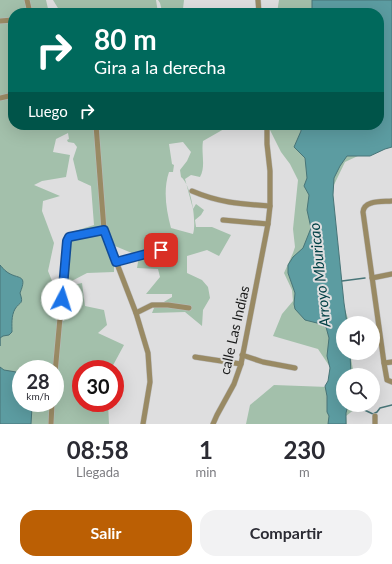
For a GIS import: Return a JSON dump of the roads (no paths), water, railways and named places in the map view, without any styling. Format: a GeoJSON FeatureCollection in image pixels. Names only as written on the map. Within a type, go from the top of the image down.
{"type":"FeatureCollection","features":[{"type":"Feature","properties":{"kind":"street"},"geometry":{"type":"LineString","coordinates":[[96,130],[104,230],[136,313],[148,353],[150,382],[143,424]]}},
{"type":"Feature","properties":{"kind":"street","name":"calle Las Indias"},"geometry":{"type":"LineString","coordinates":[[213,424],[232,389],[241,364],[268,224],[270,206],[270,171],[267,130]]}},
{"type":"Feature","properties":{"kind":"street"},"geometry":{"type":"LineString","coordinates":[[192,191],[210,198],[227,202],[270,206]]}},
{"type":"Feature","properties":{"kind":"street"},"geometry":{"type":"LineString","coordinates":[[392,201],[366,204],[363,207],[386,380],[392,382]]}},
{"type":"Feature","properties":{"kind":"street"},"geometry":{"type":"LineString","coordinates":[[223,220],[268,224]]}},
{"type":"Feature","properties":{"kind":"street"},"geometry":{"type":"LineString","coordinates":[[56,360],[67,241],[69,237],[104,230]]}},
{"type":"Feature","properties":{"kind":"street"},"geometry":{"type":"LineString","coordinates":[[116,262],[161,250]]}},
{"type":"Feature","properties":{"kind":"street"},"geometry":{"type":"LineString","coordinates":[[372,278],[392,274]]}},
{"type":"Feature","properties":{"kind":"street"},"geometry":{"type":"LineString","coordinates":[[136,313],[152,305],[168,305],[189,308]]}},
{"type":"Feature","properties":{"kind":"street"},"geometry":{"type":"LineString","coordinates":[[242,355],[263,362],[295,368]]}},
{"type":"Feature","properties":{"kind":"street"},"geometry":{"type":"LineString","coordinates":[[195,357],[241,364]]}},
{"type":"Feature","properties":{"kind":"street"},"geometry":{"type":"LineString","coordinates":[[384,363],[392,362]]}},
{"type":"Feature","properties":{"kind":"street"},"geometry":{"type":"LineString","coordinates":[[51,424],[52,412]]}},
{"type":"Feature","properties":{"kind":"street"},"geometry":{"type":"LineString","coordinates":[[375,416],[375,424]]}},
{"type":"Feature","properties":{"kind":"water","name":"Arroyo Mburicao"},"geometry":{"type":"Polygon","coordinates":[[[312,0],[392,0],[392,147],[370,156],[347,156],[334,178],[333,195],[346,316],[336,316],[336,360],[350,360],[351,368],[336,368],[336,412],[346,412],[346,424],[328,424],[329,416],[327,412],[327,396],[325,386],[328,381],[330,368],[327,356],[329,338],[326,327],[305,320],[295,309],[295,293],[288,273],[288,265],[293,257],[303,248],[311,228],[307,210],[309,195],[304,186],[307,178],[305,158],[294,147],[301,130],[384,130],[384,8],[312,8],[312,0]]]}},
{"type":"Feature","properties":{"kind":"water"},"geometry":{"type":"Polygon","coordinates":[[[0,265],[7,272],[21,278],[23,282],[20,293],[21,302],[15,309],[13,315],[12,332],[9,335],[0,338],[0,265]]]}},
{"type":"Feature","properties":{"kind":"water"},"geometry":{"type":"Polygon","coordinates":[[[0,367],[4,370],[12,371],[12,412],[32,412],[31,424],[0,424],[0,367]]]}},
{"type":"Feature","properties":{"kind":"waterway"},"geometry":{"type":"LineString","coordinates":[[342,281],[365,278]]}},
{"type":"Feature","properties":{"kind":"waterway"},"geometry":{"type":"LineString","coordinates":[[380,408],[392,405]]}},
{"type":"Feature","properties":{"kind":"waterway"},"geometry":{"type":"LineString","coordinates":[[369,412],[373,414],[377,412]]}}]}
